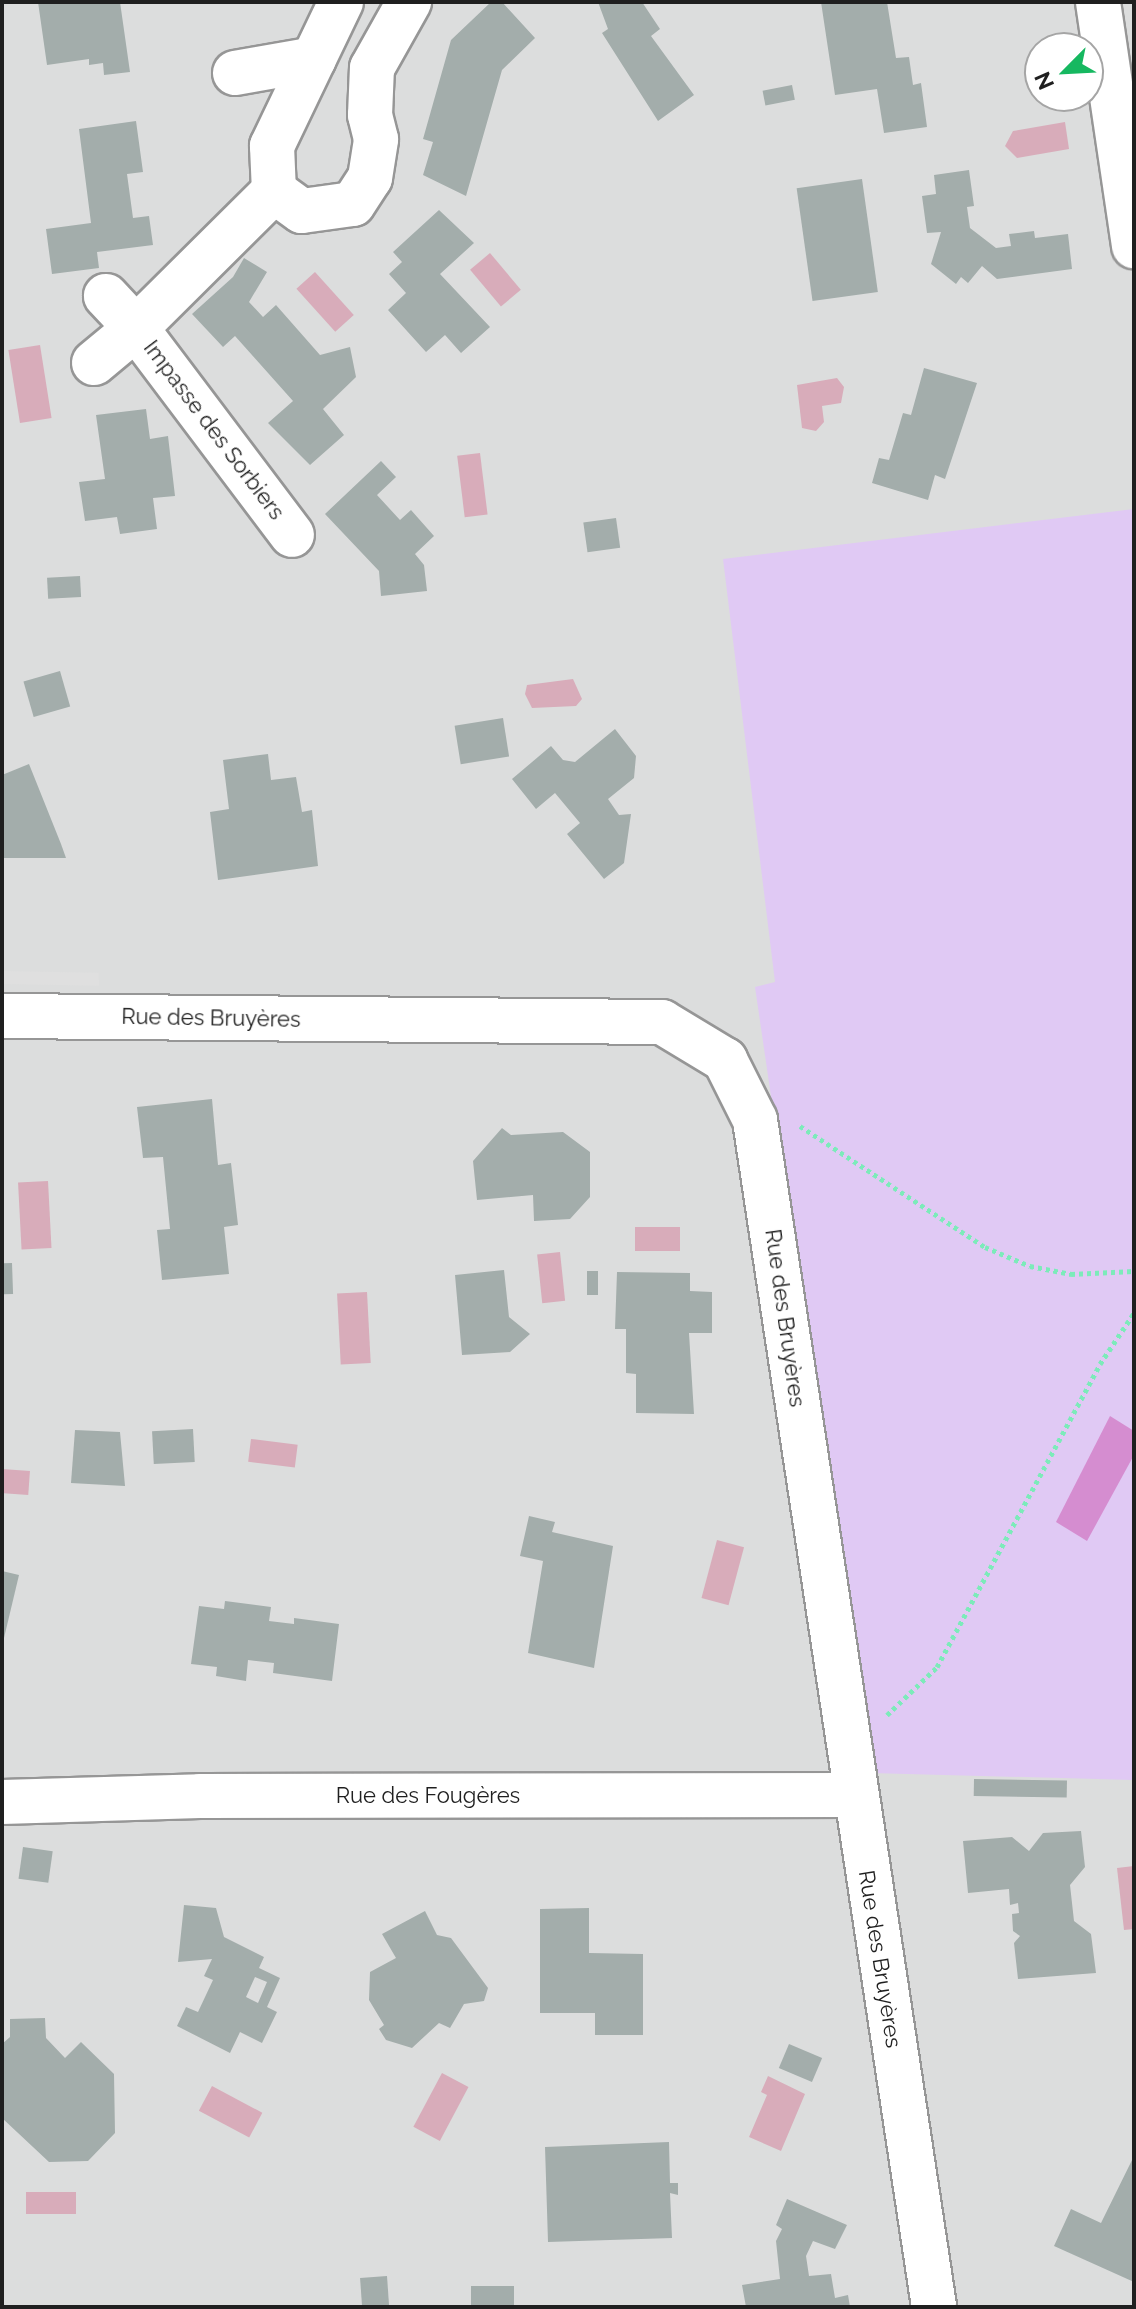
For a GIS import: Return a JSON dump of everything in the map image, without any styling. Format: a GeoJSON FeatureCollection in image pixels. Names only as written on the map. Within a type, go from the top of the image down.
{"type":"FeatureCollection","features":[{"type":"Feature","properties":{"kind":"street"},"geometry":{"type":"LineString","coordinates":[[341,2],[272,146],[274,191],[302,211],[353,204],[370,178],[376,139],[370,115],[372,68],[409,2]]}},
{"type":"Feature","properties":{"kind":"street"},"geometry":{"type":"LineString","coordinates":[[1098,2],[1134,246]]}},
{"type":"Feature","properties":{"kind":"street"},"geometry":{"type":"LineString","coordinates":[[235,73],[314,59]]}},
{"type":"Feature","properties":{"kind":"street","name":"Impasse des Sorbiers"},"geometry":{"type":"LineString","coordinates":[[274,191],[136,328],[292,535]]}},
{"type":"Feature","properties":{"kind":"street"},"geometry":{"type":"LineString","coordinates":[[94,363],[136,328],[106,296]]}},
{"type":"Feature","properties":{"kind":"street","name":"Rue des Bruyères"},"geometry":{"type":"LineString","coordinates":[[2,1016],[662,1022],[725,1060],[755,1120],[854,1795],[934,2307]]}},
{"type":"Feature","properties":{"kind":"street","name":"Rue des Fougères"},"geometry":{"type":"LineString","coordinates":[[2,1802],[200,1796],[854,1795]]}},
{"type":"Feature","properties":{"kind":"path"},"geometry":{"type":"LineString","coordinates":[[755,1120],[788,1118],[940,1222],[1030,1266],[1071,1274],[1134,1271]]}},
{"type":"Feature","properties":{"kind":"path"},"geometry":{"type":"LineString","coordinates":[[849,1751],[937,1667],[1100,1364],[1134,1313]]}},
{"type":"Feature","properties":{"kind":"shaded area"},"geometry":{"type":"Polygon","coordinates":[[[2,2],[1134,2],[1134,2307],[2,2307],[2,2]]]}},
{"type":"Feature","properties":{"kind":"shaded area"},"geometry":{"type":"Polygon","coordinates":[[[1065,122],[1069,149],[1017,158],[1005,146],[1013,131],[1065,122]]]}},
{"type":"Feature","properties":{"kind":"shaded area"},"geometry":{"type":"Polygon","coordinates":[[[490,253],[521,290],[501,306],[470,270],[490,253]]]}},
{"type":"Feature","properties":{"kind":"shaded area"},"geometry":{"type":"Polygon","coordinates":[[[315,272],[354,315],[335,332],[296,289],[315,272]]]}},
{"type":"Feature","properties":{"kind":"shaded area"},"geometry":{"type":"Polygon","coordinates":[[[40,345],[52,418],[20,423],[8,350],[40,345]]]}},
{"type":"Feature","properties":{"kind":"shaded area"},"geometry":{"type":"Polygon","coordinates":[[[837,378],[844,387],[841,403],[822,406],[824,422],[816,431],[802,428],[797,385],[837,378]]]}},
{"type":"Feature","properties":{"kind":"shaded area"},"geometry":{"type":"Polygon","coordinates":[[[480,453],[488,515],[465,517],[457,456],[480,453]]]}},
{"type":"Feature","properties":{"kind":"shaded area"},"geometry":{"type":"Polygon","coordinates":[[[1134,509],[1134,1780],[870,1773],[755,987],[775,982],[723,559],[1134,509]]]}},
{"type":"Feature","properties":{"kind":"shaded area"},"geometry":{"type":"Polygon","coordinates":[[[573,679],[582,699],[576,706],[532,708],[525,694],[527,685],[573,679]]]}},
{"type":"Feature","properties":{"kind":"shaded area"},"geometry":{"type":"Polygon","coordinates":[[[2,971],[99,973],[99,986],[2,984],[2,971]]]}},
{"type":"Feature","properties":{"kind":"shaded area"},"geometry":{"type":"Polygon","coordinates":[[[48,1181],[52,1248],[22,1249],[18,1183],[48,1181]]]}},
{"type":"Feature","properties":{"kind":"shaded area"},"geometry":{"type":"Polygon","coordinates":[[[635,1227],[680,1227],[680,1251],[635,1251],[635,1227]]]}},
{"type":"Feature","properties":{"kind":"shaded area"},"geometry":{"type":"Polygon","coordinates":[[[560,1252],[565,1301],[542,1303],[537,1254],[560,1252]]]}},
{"type":"Feature","properties":{"kind":"shaded area"},"geometry":{"type":"Polygon","coordinates":[[[367,1292],[371,1363],[341,1364],[337,1294],[367,1292]]]}},
{"type":"Feature","properties":{"kind":"shaded area"},"geometry":{"type":"Polygon","coordinates":[[[1110,1416],[1134,1431],[1134,1455],[1087,1541],[1056,1522],[1110,1416]]]}},
{"type":"Feature","properties":{"kind":"shaded area"},"geometry":{"type":"Polygon","coordinates":[[[251,1439],[298,1445],[295,1468],[248,1462],[251,1439]]]}},
{"type":"Feature","properties":{"kind":"shaded area"},"geometry":{"type":"Polygon","coordinates":[[[2,1469],[30,1471],[28,1495],[2,1493],[2,1469]]]}},
{"type":"Feature","properties":{"kind":"shaded area"},"geometry":{"type":"Polygon","coordinates":[[[717,1540],[744,1547],[729,1605],[701,1598],[717,1540]]]}},
{"type":"Feature","properties":{"kind":"shaded area"},"geometry":{"type":"Polygon","coordinates":[[[1134,1866],[1134,1929],[1124,1930],[1117,1868],[1134,1866]]]}},
{"type":"Feature","properties":{"kind":"shaded area"},"geometry":{"type":"Polygon","coordinates":[[[442,2073],[468,2087],[440,2141],[413,2127],[442,2073]]]}},
{"type":"Feature","properties":{"kind":"shaded area"},"geometry":{"type":"Polygon","coordinates":[[[768,2076],[805,2094],[781,2151],[749,2137],[767,2095],[761,2092],[768,2076]]]}},
{"type":"Feature","properties":{"kind":"shaded area"},"geometry":{"type":"Polygon","coordinates":[[[212,2086],[262,2113],[249,2137],[199,2111],[212,2086]]]}},
{"type":"Feature","properties":{"kind":"shaded area"},"geometry":{"type":"Polygon","coordinates":[[[26,2192],[76,2192],[76,2214],[26,2214],[26,2192]]]}},
{"type":"Feature","properties":{"kind":"building"},"geometry":{"type":"Polygon","coordinates":[[[38,2],[120,2],[130,72],[104,75],[103,63],[89,65],[89,59],[47,65],[38,2]]]}},
{"type":"Feature","properties":{"kind":"building"},"geometry":{"type":"Polygon","coordinates":[[[491,2],[502,2],[535,38],[502,70],[466,196],[423,175],[433,142],[423,139],[451,40],[491,2]]]}},
{"type":"Feature","properties":{"kind":"building"},"geometry":{"type":"Polygon","coordinates":[[[598,2],[642,2],[660,29],[651,36],[694,95],[658,121],[602,33],[608,29],[598,2]]]}},
{"type":"Feature","properties":{"kind":"building"},"geometry":{"type":"Polygon","coordinates":[[[821,2],[887,2],[896,58],[909,57],[913,85],[921,83],[927,127],[884,133],[877,89],[835,95],[821,2]]]}},
{"type":"Feature","properties":{"kind":"building"},"geometry":{"type":"Polygon","coordinates":[[[792,85],[795,100],[765,105],[763,91],[792,85]]]}},
{"type":"Feature","properties":{"kind":"building"},"geometry":{"type":"Polygon","coordinates":[[[136,121],[143,172],[127,174],[133,218],[149,216],[153,245],[97,252],[99,268],[52,274],[46,229],[91,223],[79,129],[136,121]]]}},
{"type":"Feature","properties":{"kind":"building"},"geometry":{"type":"Polygon","coordinates":[[[969,170],[974,206],[967,207],[970,228],[996,248],[1011,246],[1009,234],[1034,231],[1035,238],[1068,234],[1072,269],[997,279],[982,266],[968,283],[961,277],[956,284],[931,264],[941,232],[927,233],[922,196],[936,194],[934,175],[969,170]]]}},
{"type":"Feature","properties":{"kind":"building"},"geometry":{"type":"Polygon","coordinates":[[[862,179],[878,292],[813,301],[797,188],[862,179]]]}},
{"type":"Feature","properties":{"kind":"building"},"geometry":{"type":"Polygon","coordinates":[[[439,210],[474,243],[440,274],[490,327],[461,353],[445,335],[426,352],[388,310],[406,293],[389,274],[402,262],[393,252],[439,210]]]}},
{"type":"Feature","properties":{"kind":"building"},"geometry":{"type":"Polygon","coordinates":[[[244,258],[267,272],[249,302],[263,317],[276,305],[320,355],[350,347],[356,377],[323,409],[344,435],[310,465],[268,423],[293,401],[235,336],[223,347],[192,314],[233,277],[244,258]]]}},
{"type":"Feature","properties":{"kind":"building"},"geometry":{"type":"Polygon","coordinates":[[[924,368],[977,383],[945,479],[935,475],[928,500],[872,483],[879,458],[889,460],[903,413],[911,415],[924,368]]]}},
{"type":"Feature","properties":{"kind":"building"},"geometry":{"type":"Polygon","coordinates":[[[146,409],[150,439],[168,436],[175,496],[153,498],[157,529],[120,534],[117,517],[85,521],[79,482],[105,479],[96,415],[146,409]]]}},
{"type":"Feature","properties":{"kind":"building"},"geometry":{"type":"Polygon","coordinates":[[[381,461],[396,477],[377,495],[400,520],[411,510],[434,536],[415,554],[424,565],[427,591],[381,596],[379,571],[325,514],[381,461]]]}},
{"type":"Feature","properties":{"kind":"building"},"geometry":{"type":"Polygon","coordinates":[[[616,518],[620,548],[587,552],[583,523],[616,518]]]}},
{"type":"Feature","properties":{"kind":"building"},"geometry":{"type":"Polygon","coordinates":[[[80,576],[81,597],[48,599],[47,578],[80,576]]]}},
{"type":"Feature","properties":{"kind":"building"},"geometry":{"type":"Polygon","coordinates":[[[60,671],[70,707],[34,717],[23,681],[60,671]]]}},
{"type":"Feature","properties":{"kind":"building"},"geometry":{"type":"Polygon","coordinates":[[[503,718],[509,757],[461,764],[455,726],[503,718]]]}},
{"type":"Feature","properties":{"kind":"building"},"geometry":{"type":"Polygon","coordinates":[[[615,729],[636,756],[634,778],[608,799],[619,815],[631,814],[624,863],[604,879],[567,834],[580,823],[555,793],[536,809],[512,779],[551,746],[563,760],[575,762],[615,729]]]}},
{"type":"Feature","properties":{"kind":"building"},"geometry":{"type":"Polygon","coordinates":[[[268,754],[271,780],[296,777],[302,812],[312,810],[318,866],[218,880],[210,812],[229,809],[223,760],[268,754]]]}},
{"type":"Feature","properties":{"kind":"building"},"geometry":{"type":"Polygon","coordinates":[[[29,764],[66,858],[2,858],[2,775],[29,764]]]}},
{"type":"Feature","properties":{"kind":"building"},"geometry":{"type":"Polygon","coordinates":[[[212,1099],[218,1165],[231,1163],[238,1225],[224,1227],[229,1274],[162,1280],[157,1230],[170,1229],[163,1157],[143,1158],[137,1107],[212,1099]]]}},
{"type":"Feature","properties":{"kind":"building"},"geometry":{"type":"Polygon","coordinates":[[[502,1128],[511,1135],[563,1132],[590,1152],[590,1197],[570,1219],[534,1221],[533,1195],[477,1200],[473,1161],[502,1128]]]}},
{"type":"Feature","properties":{"kind":"building"},"geometry":{"type":"Polygon","coordinates":[[[2,1263],[12,1263],[13,1294],[3,1294],[2,1263]]]}},
{"type":"Feature","properties":{"kind":"building"},"geometry":{"type":"Polygon","coordinates":[[[504,1270],[509,1317],[530,1334],[510,1352],[462,1355],[455,1275],[504,1270]]]}},
{"type":"Feature","properties":{"kind":"building"},"geometry":{"type":"Polygon","coordinates":[[[587,1271],[598,1271],[598,1295],[587,1295],[587,1271]]]}},
{"type":"Feature","properties":{"kind":"building"},"geometry":{"type":"Polygon","coordinates":[[[617,1272],[690,1273],[690,1291],[712,1292],[712,1333],[689,1333],[694,1414],[636,1413],[636,1374],[626,1373],[626,1329],[615,1329],[617,1272]]]}},
{"type":"Feature","properties":{"kind":"building"},"geometry":{"type":"Polygon","coordinates":[[[193,1429],[195,1462],[154,1464],[152,1431],[193,1429]]]}},
{"type":"Feature","properties":{"kind":"building"},"geometry":{"type":"Polygon","coordinates":[[[75,1430],[120,1432],[125,1486],[71,1483],[75,1430]]]}},
{"type":"Feature","properties":{"kind":"building"},"geometry":{"type":"Polygon","coordinates":[[[529,1516],[555,1522],[552,1532],[613,1546],[594,1668],[528,1653],[543,1561],[520,1556],[529,1516]]]}},
{"type":"Feature","properties":{"kind":"building"},"geometry":{"type":"Polygon","coordinates":[[[2,1571],[19,1575],[4,1638],[2,1637],[2,1571]]]}},
{"type":"Feature","properties":{"kind":"building"},"geometry":{"type":"Polygon","coordinates":[[[225,1601],[271,1607],[269,1621],[294,1624],[294,1618],[339,1624],[332,1681],[273,1673],[274,1663],[248,1660],[246,1681],[216,1676],[217,1667],[191,1664],[199,1606],[224,1609],[225,1601]]]}},
{"type":"Feature","properties":{"kind":"building"},"geometry":{"type":"Polygon","coordinates":[[[974,1779],[1067,1781],[1067,1798],[974,1796],[974,1779]]]}},
{"type":"Feature","properties":{"kind":"building"},"geometry":{"type":"Polygon","coordinates":[[[1081,1831],[1085,1867],[1070,1885],[1074,1921],[1091,1934],[1096,1973],[1018,1979],[1014,1943],[1020,1936],[1013,1931],[1012,1914],[1019,1913],[1018,1903],[1010,1905],[1009,1889],[968,1893],[963,1841],[1012,1837],[1029,1851],[1043,1833],[1081,1831]]]}},
{"type":"Feature","properties":{"kind":"building"},"geometry":{"type":"Polygon","coordinates":[[[23,1847],[53,1851],[48,1883],[19,1879],[23,1847]]]}},
{"type":"Feature","properties":{"kind":"building"},"geometry":{"type":"Polygon","coordinates":[[[184,1905],[216,1908],[224,1937],[264,1957],[259,1968],[280,1978],[267,2007],[277,2012],[262,2043],[240,2032],[230,2053],[177,2026],[186,2007],[198,2012],[213,1980],[204,1976],[212,1959],[178,1962],[184,1905]],[[255,1977],[246,1997],[258,2003],[267,1982],[255,1977]]]}},
{"type":"Feature","properties":{"kind":"building"},"geometry":{"type":"Polygon","coordinates":[[[589,1908],[589,1953],[643,1954],[643,2035],[595,2035],[595,2013],[540,2013],[540,1909],[589,1908]]]}},
{"type":"Feature","properties":{"kind":"building"},"geometry":{"type":"Polygon","coordinates":[[[425,1911],[437,1935],[451,1938],[488,1988],[484,2001],[464,2004],[450,2028],[439,2023],[412,2048],[386,2040],[379,2029],[384,2025],[369,2000],[370,1972],[396,1958],[382,1934],[425,1911]]]}},
{"type":"Feature","properties":{"kind":"building"},"geometry":{"type":"Polygon","coordinates":[[[45,2018],[46,2038],[65,2058],[81,2042],[114,2074],[115,2133],[88,2161],[49,2162],[2,2118],[2,2044],[10,2037],[10,2019],[45,2018]]]}},
{"type":"Feature","properties":{"kind":"building"},"geometry":{"type":"Polygon","coordinates":[[[789,2044],[822,2058],[812,2082],[779,2068],[789,2044]]]}},
{"type":"Feature","properties":{"kind":"building"},"geometry":{"type":"Polygon","coordinates":[[[669,2142],[670,2183],[678,2183],[678,2195],[670,2193],[672,2238],[548,2242],[545,2147],[669,2142]]]}},
{"type":"Feature","properties":{"kind":"building"},"geometry":{"type":"Polygon","coordinates":[[[1134,2156],[1134,2282],[1054,2246],[1071,2209],[1101,2223],[1134,2156]]]}},
{"type":"Feature","properties":{"kind":"building"},"geometry":{"type":"Polygon","coordinates":[[[787,2199],[847,2225],[835,2249],[813,2241],[806,2256],[809,2276],[831,2274],[835,2298],[848,2295],[850,2307],[746,2307],[742,2285],[780,2279],[776,2241],[782,2229],[776,2225],[787,2199]]]}},
{"type":"Feature","properties":{"kind":"building"},"geometry":{"type":"Polygon","coordinates":[[[387,2276],[389,2307],[362,2307],[360,2278],[387,2276]]]}},
{"type":"Feature","properties":{"kind":"building"},"geometry":{"type":"Polygon","coordinates":[[[471,2286],[514,2286],[514,2307],[471,2307],[471,2286]]]}}]}
